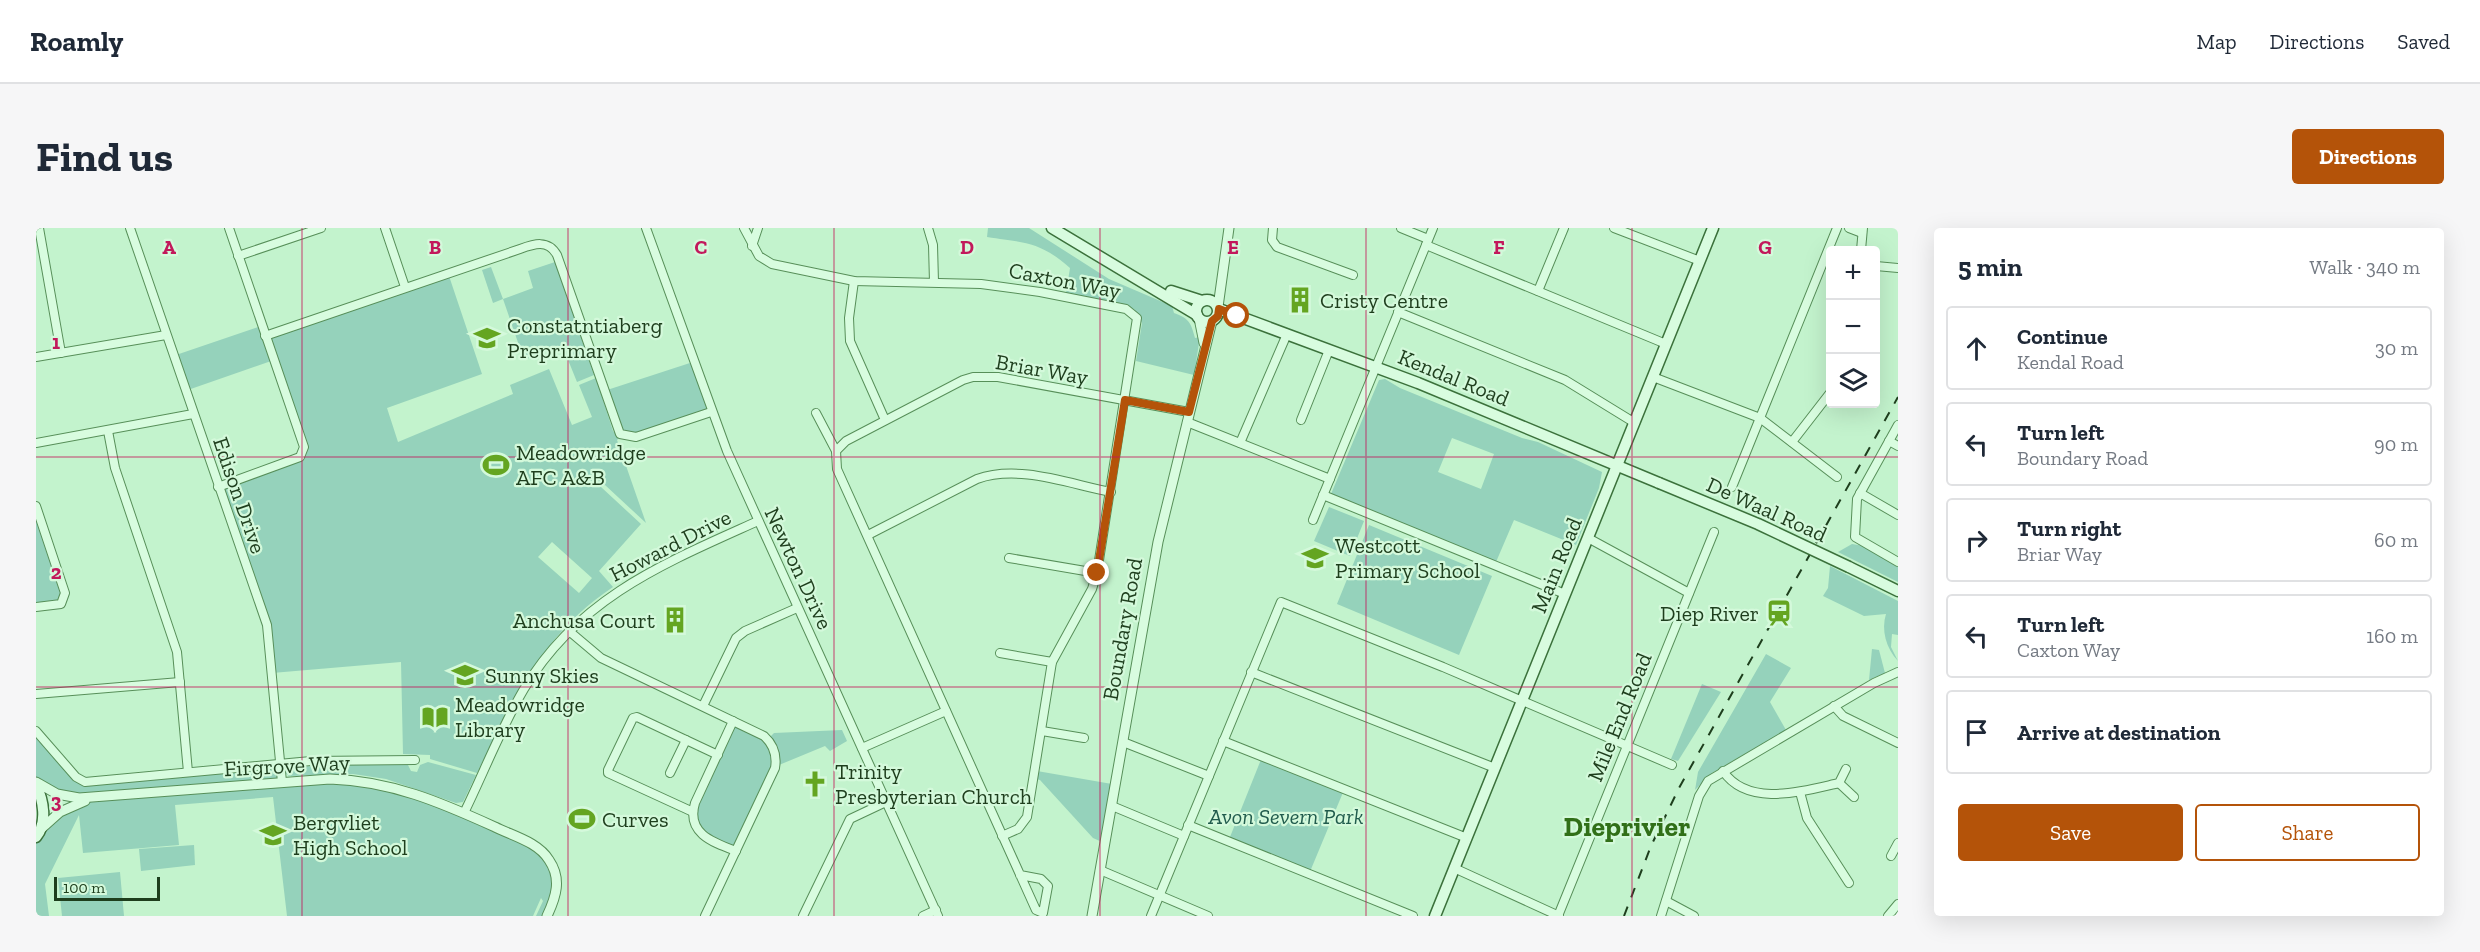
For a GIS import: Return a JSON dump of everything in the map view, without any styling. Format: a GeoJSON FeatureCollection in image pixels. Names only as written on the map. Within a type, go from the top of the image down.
{"type":"FeatureCollection","features":[{"type":"Feature","properties":{"kind":"main road"},"geometry":{"type":"LineString","coordinates":[[1052,228],[1135,276],[1204,322],[1213,320],[1218,308],[1213,301],[1203,300],[1135,276]]}},
{"type":"Feature","properties":{"kind":"main road","name":"Main Road"},"geometry":{"type":"LineString","coordinates":[[1435,916],[1713,228]]}},
{"type":"Feature","properties":{"kind":"main road"},"geometry":{"type":"LineString","coordinates":[[1198,317],[1197,306],[1203,300]]}},
{"type":"Feature","properties":{"kind":"main road","name":"Kendal Road"},"geometry":{"type":"LineString","coordinates":[[1218,308],[1375,367],[1617,466]]}},
{"type":"Feature","properties":{"kind":"main road","name":"Kendal Road"},"geometry":{"type":"LineString","coordinates":[[1213,320],[1273,330]]}},
{"type":"Feature","properties":{"kind":"main road","name":"De Waal Road"},"geometry":{"type":"LineString","coordinates":[[1617,466],[1758,524],[1898,591]]}},
{"type":"Feature","properties":{"kind":"main road"},"geometry":{"type":"LineString","coordinates":[[36,783],[43,807],[38,835]]}},
{"type":"Feature","properties":{"kind":"street"},"geometry":{"type":"LineString","coordinates":[[39,228],[61,353]]}},
{"type":"Feature","properties":{"kind":"street","name":"Edison Drive"},"geometry":{"type":"LineString","coordinates":[[130,228],[268,631],[282,782]]}},
{"type":"Feature","properties":{"kind":"street"},"geometry":{"type":"LineString","coordinates":[[219,487],[300,457],[304,447],[229,228]]}},
{"type":"Feature","properties":{"kind":"street"},"geometry":{"type":"LineString","coordinates":[[238,256],[321,228]]}},
{"type":"Feature","properties":{"kind":"street"},"geometry":{"type":"LineString","coordinates":[[385,228],[405,287]]}},
{"type":"Feature","properties":{"kind":"street","name":"Newton Drive"},"geometry":{"type":"LineString","coordinates":[[646,228],[711,412],[797,608],[937,913]]}},
{"type":"Feature","properties":{"kind":"street","name":"Caxton Way"},"geometry":{"type":"LineString","coordinates":[[744,228],[759,256],[772,264],[854,281],[981,284],[1040,292],[1130,311],[1138,323],[1097,573],[1092,589],[1053,662],[1027,817],[1018,829],[1002,836]]}},
{"type":"Feature","properties":{"kind":"street"},"geometry":{"type":"LineString","coordinates":[[752,246],[758,228]]}},
{"type":"Feature","properties":{"kind":"street"},"geometry":{"type":"LineString","coordinates":[[928,228],[933,245],[934,282]]}},
{"type":"Feature","properties":{"kind":"street"},"geometry":{"type":"LineString","coordinates":[[1218,308],[1229,228]]}},
{"type":"Feature","properties":{"kind":"street"},"geometry":{"type":"LineString","coordinates":[[1273,228],[1272,240],[1276,247],[1353,274]]}},
{"type":"Feature","properties":{"kind":"street"},"geometry":{"type":"LineString","coordinates":[[1401,228],[1427,242],[1538,291],[1666,344]]}},
{"type":"Feature","properties":{"kind":"street"},"geometry":{"type":"LineString","coordinates":[[1313,520],[1433,228]]}},
{"type":"Feature","properties":{"kind":"street"},"geometry":{"type":"LineString","coordinates":[[1538,291],[1563,228]]}},
{"type":"Feature","properties":{"kind":"street"},"geometry":{"type":"LineString","coordinates":[[1614,228],[1700,261]]}},
{"type":"Feature","properties":{"kind":"street"},"geometry":{"type":"LineString","coordinates":[[1732,487],[1837,228]]}},
{"type":"Feature","properties":{"kind":"street"},"geometry":{"type":"LineString","coordinates":[[1849,228],[1862,231],[1861,246]]}},
{"type":"Feature","properties":{"kind":"street"},"geometry":{"type":"LineString","coordinates":[[265,336],[538,243],[549,246],[557,255],[617,432],[629,438],[711,412]]}},
{"type":"Feature","properties":{"kind":"street"},"geometry":{"type":"LineString","coordinates":[[1880,266],[1898,268]]}},
{"type":"Feature","properties":{"kind":"street"},"geometry":{"type":"LineString","coordinates":[[1203,300],[1214,290],[1221,276]]}},
{"type":"Feature","properties":{"kind":"street"},"geometry":{"type":"LineString","coordinates":[[854,281],[849,318],[849,341],[885,420]]}},
{"type":"Feature","properties":{"kind":"street"},"geometry":{"type":"LineString","coordinates":[[1398,312],[1565,380],[1635,423]]}},
{"type":"Feature","properties":{"kind":"street","name":"Boundary Road"},"geometry":{"type":"LineString","coordinates":[[1198,317],[1204,352]]}},
{"type":"Feature","properties":{"kind":"street","name":"Boundary Road"},"geometry":{"type":"LineString","coordinates":[[1092,916],[1158,542],[1213,320]]}},
{"type":"Feature","properties":{"kind":"street"},"geometry":{"type":"LineString","coordinates":[[1240,443],[1287,334]]}},
{"type":"Feature","properties":{"kind":"street"},"geometry":{"type":"LineString","coordinates":[[36,357],[166,335]]}},
{"type":"Feature","properties":{"kind":"street"},"geometry":{"type":"LineString","coordinates":[[1301,420],[1329,350]]}},
{"type":"Feature","properties":{"kind":"street","name":"Briar Way"},"geometry":{"type":"LineString","coordinates":[[836,452],[842,443],[973,377],[998,377],[1125,400],[1188,417],[1240,443],[1330,479]]}},
{"type":"Feature","properties":{"kind":"street"},"geometry":{"type":"LineString","coordinates":[[1653,377],[1760,418],[1837,477]]}},
{"type":"Feature","properties":{"kind":"street"},"geometry":{"type":"LineString","coordinates":[[1792,442],[1826,398]]}},
{"type":"Feature","properties":{"kind":"street"},"geometry":{"type":"LineString","coordinates":[[816,413],[836,452],[837,469],[1002,836],[1036,910],[1043,913],[1049,888],[1046,883],[1020,875]]}},
{"type":"Feature","properties":{"kind":"street"},"geometry":{"type":"LineString","coordinates":[[36,443],[193,414]]}},
{"type":"Feature","properties":{"kind":"street"},"geometry":{"type":"LineString","coordinates":[[1898,425],[1860,493],[1855,507],[1855,537],[1898,562]]}},
{"type":"Feature","properties":{"kind":"street"},"geometry":{"type":"LineString","coordinates":[[108,430],[115,468],[177,652],[188,772]]}},
{"type":"Feature","properties":{"kind":"street"},"geometry":{"type":"LineString","coordinates":[[1889,441],[1898,446]]}},
{"type":"Feature","properties":{"kind":"street"},"geometry":{"type":"LineString","coordinates":[[868,535],[977,479],[996,474],[1032,476],[1111,492]]}},
{"type":"Feature","properties":{"kind":"street"},"geometry":{"type":"LineString","coordinates":[[1860,493],[1898,515]]}},
{"type":"Feature","properties":{"kind":"street"},"geometry":{"type":"LineString","coordinates":[[1323,495],[1565,594]]}},
{"type":"Feature","properties":{"kind":"street"},"geometry":{"type":"LineString","coordinates":[[36,506],[65,593],[61,604],[36,607]]}},
{"type":"Feature","properties":{"kind":"street","name":"Howard Drive"},"geometry":{"type":"LineString","coordinates":[[464,813],[525,688],[555,645],[569,631],[593,608],[627,584],[671,560],[758,521]]}},
{"type":"Feature","properties":{"kind":"street","name":"Mile End Road"},"geometry":{"type":"LineString","coordinates":[[1558,916],[1714,532]]}},
{"type":"Feature","properties":{"kind":"street"},"geometry":{"type":"LineString","coordinates":[[1588,538],[1689,593]]}},
{"type":"Feature","properties":{"kind":"street"},"geometry":{"type":"LineString","coordinates":[[1009,558],[1097,573]]}},
{"type":"Feature","properties":{"kind":"street"},"geometry":{"type":"LineString","coordinates":[[1151,916],[1281,602],[1672,765]]}},
{"type":"Feature","properties":{"kind":"street"},"geometry":{"type":"LineString","coordinates":[[703,706],[739,634],[797,608]]}},
{"type":"Feature","properties":{"kind":"street"},"geometry":{"type":"LineString","coordinates":[[569,631],[601,658],[764,736],[775,752],[775,768],[705,916]]}},
{"type":"Feature","properties":{"kind":"street"},"geometry":{"type":"LineString","coordinates":[[1000,653],[1053,662]]}},
{"type":"Feature","properties":{"kind":"street"},"geometry":{"type":"LineString","coordinates":[[1251,672],[1495,768]]}},
{"type":"Feature","properties":{"kind":"street"},"geometry":{"type":"LineString","coordinates":[[1661,916],[1699,796],[1708,781],[1886,676],[1898,672]]}},
{"type":"Feature","properties":{"kind":"street"},"geometry":{"type":"LineString","coordinates":[[36,694],[180,682]]}},
{"type":"Feature","properties":{"kind":"street"},"geometry":{"type":"LineString","coordinates":[[1834,706],[1843,716],[1898,743]]}},
{"type":"Feature","properties":{"kind":"street"},"geometry":{"type":"LineString","coordinates":[[862,748],[946,711]]}},
{"type":"Feature","properties":{"kind":"street"},"geometry":{"type":"LineString","coordinates":[[693,812],[607,771],[634,717],[718,755]]}},
{"type":"Feature","properties":{"kind":"street"},"geometry":{"type":"LineString","coordinates":[[734,721],[693,812],[696,829],[702,836],[735,851]]}},
{"type":"Feature","properties":{"kind":"street"},"geometry":{"type":"LineString","coordinates":[[36,731],[75,777],[85,782],[280,764],[415,760]]}},
{"type":"Feature","properties":{"kind":"street"},"geometry":{"type":"LineString","coordinates":[[1042,731],[1084,738]]}},
{"type":"Feature","properties":{"kind":"street"},"geometry":{"type":"LineString","coordinates":[[670,773],[686,740]]}},
{"type":"Feature","properties":{"kind":"street"},"geometry":{"type":"LineString","coordinates":[[1223,741],[1467,838]]}},
{"type":"Feature","properties":{"kind":"street"},"geometry":{"type":"LineString","coordinates":[[1123,742],[1209,776]]}},
{"type":"Feature","properties":{"kind":"street"},"geometry":{"type":"LineString","coordinates":[[1839,783],[1846,769]]}},
{"type":"Feature","properties":{"kind":"street"},"geometry":{"type":"LineString","coordinates":[[1723,771],[1732,784],[1738,787],[1781,795],[1839,783]]}},
{"type":"Feature","properties":{"kind":"street","name":"Firgrove Way"},"geometry":{"type":"LineString","coordinates":[[36,783],[61,796],[93,798],[330,779],[382,784],[429,797],[527,842],[546,856],[554,869],[557,884],[547,916]]}},
{"type":"Feature","properties":{"kind":"street"},"geometry":{"type":"LineString","coordinates":[[1839,783],[1854,797]]}},
{"type":"Feature","properties":{"kind":"street"},"geometry":{"type":"LineString","coordinates":[[1800,792],[1807,818],[1849,883]]}},
{"type":"Feature","properties":{"kind":"street","name":"Firgrove Way"},"geometry":{"type":"LineString","coordinates":[[38,835],[64,809],[93,798]]}},
{"type":"Feature","properties":{"kind":"street"},"geometry":{"type":"LineString","coordinates":[[803,916],[850,819],[886,802]]}},
{"type":"Feature","properties":{"kind":"street"},"geometry":{"type":"LineString","coordinates":[[1112,806],[1184,836]]}},
{"type":"Feature","properties":{"kind":"street"},"geometry":{"type":"LineString","coordinates":[[1188,825],[1413,916]]}},
{"type":"Feature","properties":{"kind":"street"},"geometry":{"type":"LineString","coordinates":[[1891,856],[1898,843]]}},
{"type":"Feature","properties":{"kind":"street"},"geometry":{"type":"LineString","coordinates":[[1454,868],[1558,916]]}},
{"type":"Feature","properties":{"kind":"street"},"geometry":{"type":"LineString","coordinates":[[1100,870],[1208,916]]}},
{"type":"Feature","properties":{"kind":"street"},"geometry":{"type":"LineString","coordinates":[[1666,901],[1694,916]]}},
{"type":"Feature","properties":{"kind":"street"},"geometry":{"type":"LineString","coordinates":[[1888,916],[1898,904]]}},
{"type":"Feature","properties":{"kind":"street"},"geometry":{"type":"LineString","coordinates":[[923,916],[937,913]]}},
{"type":"Feature","properties":{"kind":"green space"},"geometry":{"type":"Polygon","coordinates":[[[988,228],[1029,228],[1109,279],[1172,306],[1174,313],[1189,322],[1195,338],[1200,337],[1194,375],[1136,361],[1142,323],[1134,309],[1066,293],[1070,268],[1059,259],[1032,245],[987,237],[988,228]]]}},
{"type":"Feature","properties":{"kind":"green space"},"geometry":{"type":"Polygon","coordinates":[[[555,262],[594,375],[577,382],[562,345],[524,360],[503,299],[533,288],[528,271],[555,262]]]}},
{"type":"Feature","properties":{"kind":"green space"},"geometry":{"type":"Polygon","coordinates":[[[491,267],[503,299],[493,303],[482,270],[491,267]]]}},
{"type":"Feature","properties":{"kind":"green space"},"geometry":{"type":"Polygon","coordinates":[[[448,273],[482,374],[387,408],[398,442],[513,394],[510,385],[549,369],[572,425],[592,417],[579,385],[596,378],[613,431],[619,438],[617,440],[646,523],[605,485],[601,487],[641,524],[599,571],[613,587],[588,605],[567,626],[532,670],[477,773],[430,759],[430,755],[403,754],[401,662],[272,673],[269,637],[218,487],[303,452],[274,360],[185,391],[173,356],[261,326],[265,335],[448,273]],[[552,542],[538,557],[579,593],[592,578],[552,542]]]}},
{"type":"Feature","properties":{"kind":"green space"},"geometry":{"type":"Polygon","coordinates":[[[693,362],[711,412],[636,437],[622,436],[604,391],[693,362]]]}},
{"type":"Feature","properties":{"kind":"green space"},"geometry":{"type":"Polygon","coordinates":[[[1385,379],[1400,388],[1522,438],[1538,442],[1602,472],[1599,488],[1576,545],[1514,520],[1496,562],[1331,494],[1379,380],[1385,379]],[[1452,438],[1438,472],[1481,489],[1494,454],[1452,438]]]}},
{"type":"Feature","properties":{"kind":"green space"},"geometry":{"type":"Polygon","coordinates":[[[36,506],[64,588],[62,602],[36,607],[36,506]]]}},
{"type":"Feature","properties":{"kind":"green space"},"geometry":{"type":"Polygon","coordinates":[[[1329,507],[1364,521],[1350,556],[1314,541],[1329,507]]]}},
{"type":"Feature","properties":{"kind":"green space"},"geometry":{"type":"Polygon","coordinates":[[[1369,525],[1492,576],[1459,655],[1337,604],[1369,525]]]}},
{"type":"Feature","properties":{"kind":"green space"},"geometry":{"type":"Polygon","coordinates":[[[1852,544],[1864,546],[1898,566],[1898,582],[1838,552],[1852,544]]]}},
{"type":"Feature","properties":{"kind":"green space"},"geometry":{"type":"Polygon","coordinates":[[[1830,566],[1898,601],[1898,635],[1892,634],[1891,647],[1898,661],[1886,639],[1884,626],[1886,614],[1864,616],[1823,596],[1828,588],[1830,566]]]}},
{"type":"Feature","properties":{"kind":"green space"},"geometry":{"type":"Polygon","coordinates":[[[1872,649],[1879,650],[1885,673],[1869,680],[1872,649]]]}},
{"type":"Feature","properties":{"kind":"green space"},"geometry":{"type":"Polygon","coordinates":[[[1766,654],[1791,668],[1770,702],[1786,730],[1712,773],[1695,790],[1698,772],[1766,654]]]}},
{"type":"Feature","properties":{"kind":"green space"},"geometry":{"type":"Polygon","coordinates":[[[1702,684],[1721,692],[1678,761],[1671,759],[1702,684]]]}},
{"type":"Feature","properties":{"kind":"green space"},"geometry":{"type":"Polygon","coordinates":[[[733,721],[764,736],[776,760],[736,851],[702,836],[693,817],[733,721]]]}},
{"type":"Feature","properties":{"kind":"green space"},"geometry":{"type":"Polygon","coordinates":[[[842,730],[847,741],[830,751],[825,746],[779,765],[770,737],[774,733],[842,730]]]}},
{"type":"Feature","properties":{"kind":"green space"},"geometry":{"type":"Polygon","coordinates":[[[36,731],[80,780],[280,764],[282,782],[382,784],[534,846],[557,879],[547,916],[536,916],[543,901],[541,898],[533,916],[287,916],[273,797],[175,805],[179,845],[83,853],[79,815],[45,884],[49,916],[36,916],[36,839],[73,805],[73,798],[36,782],[36,731]]]}},
{"type":"Feature","properties":{"kind":"green space","name":"Avon Severn Park"},"geometry":{"type":"Polygon","coordinates":[[[1262,757],[1344,790],[1309,874],[1228,842],[1262,757]]]}},
{"type":"Feature","properties":{"kind":"green space"},"geometry":{"type":"Polygon","coordinates":[[[428,762],[476,775],[463,802],[456,803],[386,779],[353,774],[289,776],[284,772],[287,767],[402,763],[408,765],[411,771],[417,772],[420,765],[428,762]]]}},
{"type":"Feature","properties":{"kind":"green space"},"geometry":{"type":"Polygon","coordinates":[[[1037,771],[1112,784],[1102,842],[1093,838],[1040,780],[1036,779],[1037,771]]]}},
{"type":"Feature","properties":{"kind":"green space"},"geometry":{"type":"Polygon","coordinates":[[[194,845],[195,865],[141,871],[139,849],[194,845]]]}},
{"type":"Feature","properties":{"kind":"green space"},"geometry":{"type":"Polygon","coordinates":[[[120,872],[124,916],[62,916],[58,878],[120,872]]]}},
{"type":"Feature","properties":{"kind":"railway"},"geometry":{"type":"LineString","coordinates":[[1624,916],[1651,846],[1679,788],[1898,397]]}},
{"type":"Feature","properties":{"kind":"place","name":"Cristy Centre"},"geometry":{"type":"Point","coordinates":[1300,300]}},
{"type":"Feature","properties":{"kind":"place","name":"Constatntiaberg Preprimary"},"geometry":{"type":"Point","coordinates":[487,338]}},
{"type":"Feature","properties":{"kind":"place","name":"Meadowridge AFC A&B"},"geometry":{"type":"Point","coordinates":[496,465]}},
{"type":"Feature","properties":{"kind":"place","name":"Westcott Primary School"},"geometry":{"type":"Point","coordinates":[1315,558]}},
{"type":"Feature","properties":{"kind":"place","name":"Diep River"},"geometry":{"type":"Point","coordinates":[1779,613]}},
{"type":"Feature","properties":{"kind":"place","name":"Anchusa Court"},"geometry":{"type":"Point","coordinates":[675,620]}},
{"type":"Feature","properties":{"kind":"place","name":"Sunny Skies"},"geometry":{"type":"Point","coordinates":[465,675]}},
{"type":"Feature","properties":{"kind":"place","name":"Meadowridge Library"},"geometry":{"type":"Point","coordinates":[435,717]}},
{"type":"Feature","properties":{"kind":"place","name":"Trinity Presbyterian Church"},"geometry":{"type":"Point","coordinates":[815,784]}},
{"type":"Feature","properties":{"kind":"place","name":"Curves"},"geometry":{"type":"Point","coordinates":[582,819]}},
{"type":"Feature","properties":{"kind":"place","name":"Bergvliet High School"},"geometry":{"type":"Point","coordinates":[273,835]}},
{"type":"Feature","properties":{"kind":"district","name":"Dieprivier"},"geometry":{"type":"Point","coordinates":[1627,826]}},
{"type":"Feature","properties":{"kind":"route"},"geometry":{"type":"LineString","coordinates":[[1097,573],[1125,400],[1189,412],[1212,321],[1218,316],[1219,309],[1237,316]]}}]}
